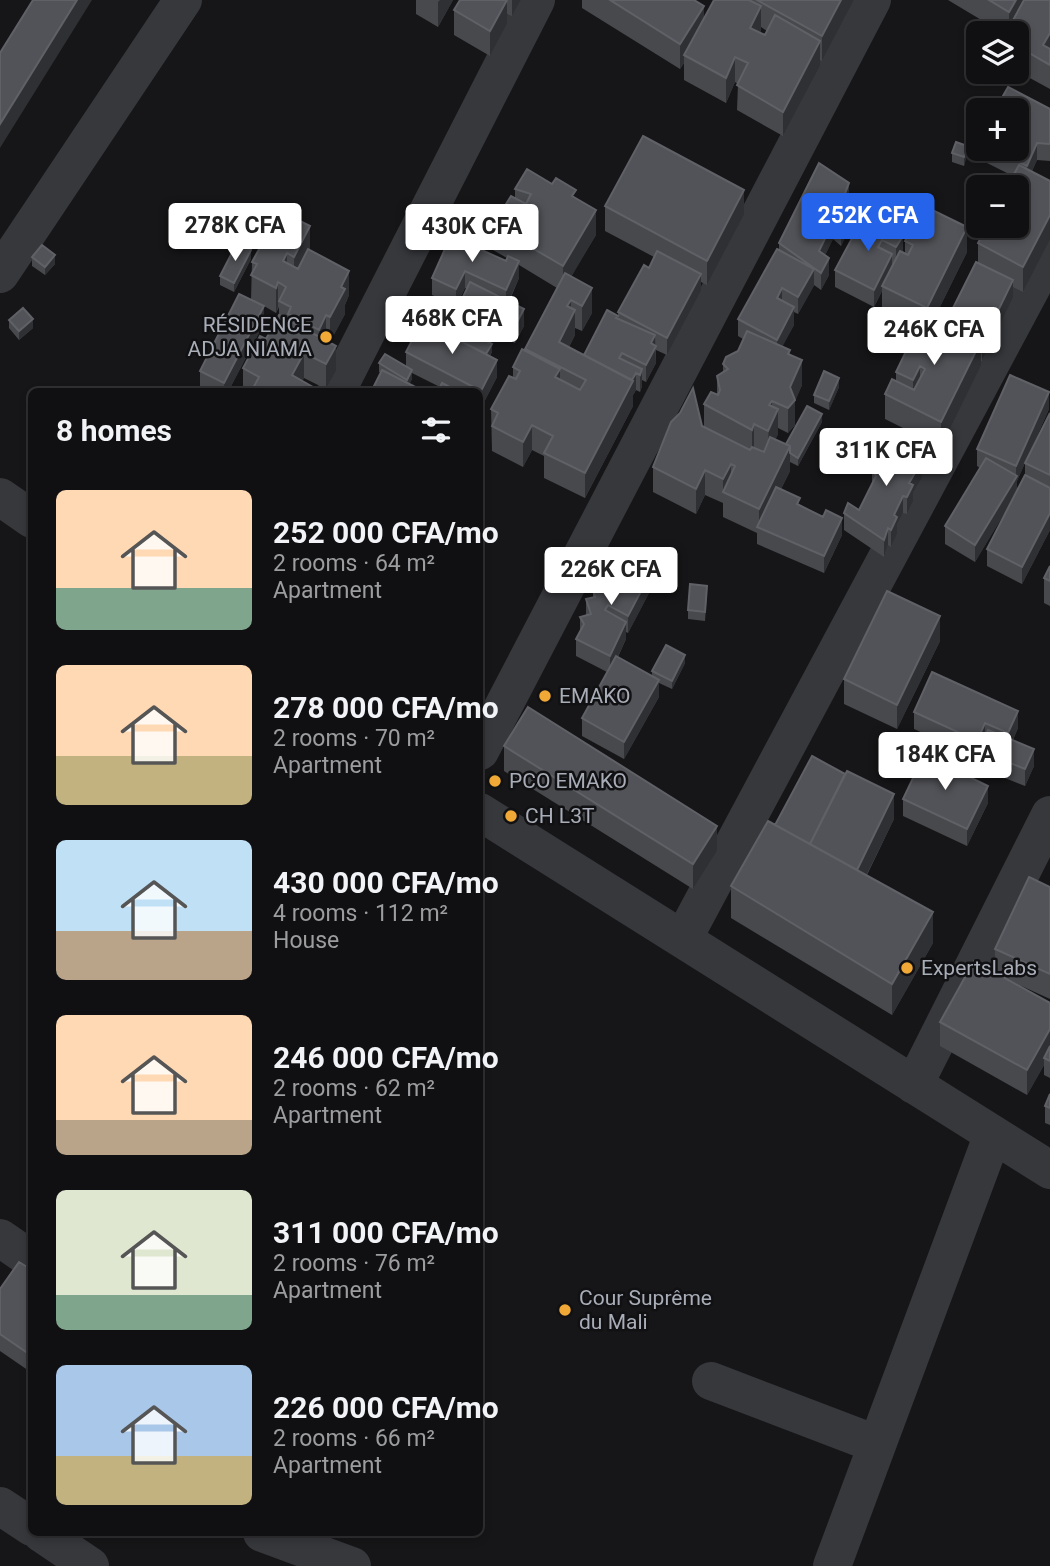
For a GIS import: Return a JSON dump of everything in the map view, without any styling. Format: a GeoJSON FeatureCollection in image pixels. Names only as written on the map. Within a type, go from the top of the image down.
{"type":"FeatureCollection","features":[{"type":"Feature","properties":{"kind":"street"},"geometry":{"type":"LineString","coordinates":[[338,388],[536,0]]}},
{"type":"Feature","properties":{"kind":"street"},"geometry":{"type":"LineString","coordinates":[[483,745],[872,0]]}},
{"type":"Feature","properties":{"kind":"street"},"geometry":{"type":"LineString","coordinates":[[0,274],[172,4]]}},
{"type":"Feature","properties":{"kind":"street"},"geometry":{"type":"LineString","coordinates":[[683,939],[1050,253]]}},
{"type":"Feature","properties":{"kind":"street"},"geometry":{"type":"LineString","coordinates":[[0,497],[28,516]]}},
{"type":"Feature","properties":{"kind":"street"},"geometry":{"type":"LineString","coordinates":[[483,814],[1050,1170]]}},
{"type":"Feature","properties":{"kind":"street"},"geometry":{"type":"LineString","coordinates":[[914,1085],[1050,816]]}},
{"type":"Feature","properties":{"kind":"street"},"geometry":{"type":"LineString","coordinates":[[832,1566],[993,1134]]}},
{"type":"Feature","properties":{"kind":"street"},"geometry":{"type":"LineString","coordinates":[[0,1238],[28,1257]]}},
{"type":"Feature","properties":{"kind":"street"},"geometry":{"type":"LineString","coordinates":[[711,1381],[876,1444]]}},
{"type":"Feature","properties":{"kind":"street"},"geometry":{"type":"LineString","coordinates":[[0,1506],[28,1524]]}},
{"type":"Feature","properties":{"kind":"street"},"geometry":{"type":"LineString","coordinates":[[270,1536],[352,1566]]}},
{"type":"Feature","properties":{"kind":"building"},"geometry":{"type":"Polygon","coordinates":[[[33,0],[77,0],[0,124],[0,53],[33,0]]]}},
{"type":"Feature","properties":{"kind":"building"},"geometry":{"type":"Polygon","coordinates":[[[460,0],[507,0],[490,31],[454,10],[460,0]]]}},
{"type":"Feature","properties":{"kind":"building"},"geometry":{"type":"Polygon","coordinates":[[[610,0],[694,0],[704,6],[680,44],[610,0]]]}},
{"type":"Feature","properties":{"kind":"building"},"geometry":{"type":"Polygon","coordinates":[[[714,0],[749,0],[761,6],[750,28],[765,35],[775,15],[820,41],[783,112],[737,85],[748,63],[735,57],[726,78],[684,55],[714,0]]]}},
{"type":"Feature","properties":{"kind":"building"},"geometry":{"type":"Polygon","coordinates":[[[757,0],[841,0],[822,36],[757,0]]]}},
{"type":"Feature","properties":{"kind":"building"},"geometry":{"type":"Polygon","coordinates":[[[989,0],[1016,0],[1009,12],[989,0]]]}},
{"type":"Feature","properties":{"kind":"building"},"geometry":{"type":"Polygon","coordinates":[[[1024,0],[1050,0],[1050,33],[1043,45],[1050,49],[1050,65],[1029,53],[1029,21],[1013,21],[1024,0]]]}},
{"type":"Feature","properties":{"kind":"building"},"geometry":{"type":"Polygon","coordinates":[[[1008,87],[1029,98],[1002,98],[1008,87]]]}},
{"type":"Feature","properties":{"kind":"building"},"geometry":{"type":"Polygon","coordinates":[[[1029,98],[1050,109],[1050,144],[1037,143],[1027,166],[1017,161],[1029,161],[1029,98]]]}},
{"type":"Feature","properties":{"kind":"building"},"geometry":{"type":"Polygon","coordinates":[[[643,136],[744,190],[707,261],[605,206],[643,136]]]}},
{"type":"Feature","properties":{"kind":"building"},"geometry":{"type":"Polygon","coordinates":[[[956,142],[966,146],[964,157],[952,153],[956,142]]]}},
{"type":"Feature","properties":{"kind":"building"},"geometry":{"type":"Polygon","coordinates":[[[819,163],[849,183],[843,199],[853,204],[841,229],[833,222],[819,251],[829,258],[821,273],[779,243],[819,163]]]}},
{"type":"Feature","properties":{"kind":"building"},"geometry":{"type":"Polygon","coordinates":[[[1019,165],[1050,181],[1050,215],[1023,267],[978,243],[981,238],[1029,238],[1029,175],[1014,175],[1019,165]]]}},
{"type":"Feature","properties":{"kind":"building"},"geometry":{"type":"Polygon","coordinates":[[[527,169],[552,184],[556,178],[576,190],[572,196],[596,210],[563,266],[493,225],[511,196],[526,204],[531,194],[515,189],[527,169]]]}},
{"type":"Feature","properties":{"kind":"building"},"geometry":{"type":"Polygon","coordinates":[[[922,205],[966,227],[927,308],[882,286],[900,251],[908,255],[913,245],[905,241],[913,225],[919,227],[924,218],[917,215],[922,205]]]}},
{"type":"Feature","properties":{"kind":"building"},"geometry":{"type":"Polygon","coordinates":[[[864,216],[903,236],[896,247],[882,240],[878,247],[892,254],[874,290],[835,270],[864,216]]]}},
{"type":"Feature","properties":{"kind":"building"},"geometry":{"type":"Polygon","coordinates":[[[292,217],[310,226],[294,257],[287,253],[283,261],[298,269],[308,249],[349,271],[341,287],[345,289],[330,317],[326,315],[319,330],[288,314],[291,307],[279,301],[286,287],[278,282],[276,288],[251,275],[257,264],[252,262],[263,242],[271,246],[277,236],[281,238],[292,217]]]}},
{"type":"Feature","properties":{"kind":"building"},"geometry":{"type":"Polygon","coordinates":[[[453,231],[467,237],[464,242],[506,261],[508,256],[519,261],[506,290],[465,271],[456,289],[432,278],[453,231]]]}},
{"type":"Feature","properties":{"kind":"building"},"geometry":{"type":"Polygon","coordinates":[[[237,243],[251,250],[234,283],[220,276],[237,243]]]}},
{"type":"Feature","properties":{"kind":"building"},"geometry":{"type":"Polygon","coordinates":[[[42,245],[55,255],[45,267],[32,257],[42,245]]]}},
{"type":"Feature","properties":{"kind":"building"},"geometry":{"type":"Polygon","coordinates":[[[777,249],[814,269],[798,297],[782,288],[777,298],[794,307],[777,340],[738,319],[777,249]]]}},
{"type":"Feature","properties":{"kind":"building"},"geometry":{"type":"Polygon","coordinates":[[[657,251],[701,274],[667,338],[618,312],[644,265],[649,268],[657,251]]]}},
{"type":"Feature","properties":{"kind":"building"},"geometry":{"type":"Polygon","coordinates":[[[976,262],[1013,280],[982,344],[981,341],[945,324],[976,262]]]}},
{"type":"Feature","properties":{"kind":"building"},"geometry":{"type":"Polygon","coordinates":[[[565,273],[592,288],[582,306],[571,300],[567,306],[575,310],[559,342],[633,381],[585,473],[544,453],[553,436],[532,425],[523,442],[492,426],[498,413],[491,409],[509,376],[516,379],[520,371],[513,367],[522,349],[560,369],[555,377],[580,390],[586,380],[525,349],[565,273]]]}},
{"type":"Feature","properties":{"kind":"building"},"geometry":{"type":"Polygon","coordinates":[[[470,282],[524,309],[515,326],[462,299],[470,282]]]}},
{"type":"Feature","properties":{"kind":"building"},"geometry":{"type":"Polygon","coordinates":[[[239,294],[264,306],[224,383],[200,371],[239,294]]]}},
{"type":"Feature","properties":{"kind":"building"},"geometry":{"type":"Polygon","coordinates":[[[23,308],[33,319],[19,331],[9,320],[23,308]]]}},
{"type":"Feature","properties":{"kind":"building"},"geometry":{"type":"Polygon","coordinates":[[[607,310],[618,316],[616,318],[655,335],[651,343],[656,346],[646,365],[622,353],[619,358],[642,369],[640,375],[636,373],[632,380],[584,355],[607,310]]]}},
{"type":"Feature","properties":{"kind":"building"},"geometry":{"type":"Polygon","coordinates":[[[924,314],[981,341],[941,422],[885,394],[892,379],[914,390],[925,369],[920,366],[913,380],[896,372],[924,314]]]}},
{"type":"Feature","properties":{"kind":"building"},"geometry":{"type":"Polygon","coordinates":[[[279,315],[336,346],[326,364],[304,353],[292,375],[312,388],[253,388],[259,377],[243,368],[260,336],[266,339],[279,315]]]}},
{"type":"Feature","properties":{"kind":"building"},"geometry":{"type":"Polygon","coordinates":[[[439,316],[492,344],[486,354],[433,327],[439,316]]]}},
{"type":"Feature","properties":{"kind":"building"},"geometry":{"type":"Polygon","coordinates":[[[422,321],[497,360],[483,388],[475,388],[406,352],[422,321]]]}},
{"type":"Feature","properties":{"kind":"building"},"geometry":{"type":"Polygon","coordinates":[[[747,331],[790,350],[788,354],[802,360],[790,387],[795,400],[788,408],[772,401],[769,405],[778,409],[768,431],[754,424],[752,430],[704,404],[711,392],[718,395],[720,390],[717,376],[728,369],[723,364],[726,357],[738,351],[747,331]]]}},
{"type":"Feature","properties":{"kind":"building"},"geometry":{"type":"Polygon","coordinates":[[[385,354],[412,370],[407,380],[379,363],[385,354]]]}},
{"type":"Feature","properties":{"kind":"building"},"geometry":{"type":"Polygon","coordinates":[[[382,370],[417,388],[373,388],[382,370]]]}},
{"type":"Feature","properties":{"kind":"building"},"geometry":{"type":"Polygon","coordinates":[[[824,371],[839,378],[829,401],[814,395],[824,371]]]}},
{"type":"Feature","properties":{"kind":"building"},"geometry":{"type":"Polygon","coordinates":[[[1010,375],[1049,392],[1016,466],[977,449],[1010,375]]]}},
{"type":"Feature","properties":{"kind":"building"},"geometry":{"type":"Polygon","coordinates":[[[693,388],[702,426],[750,450],[752,447],[764,452],[770,437],[790,446],[759,509],[723,492],[735,466],[731,464],[723,479],[705,470],[696,489],[653,467],[671,422],[680,413],[693,388]]]}},
{"type":"Feature","properties":{"kind":"building"},"geometry":{"type":"Polygon","coordinates":[[[807,406],[822,414],[798,458],[790,453],[790,446],[786,444],[807,406]]]}},
{"type":"Feature","properties":{"kind":"building"},"geometry":{"type":"Polygon","coordinates":[[[1050,413],[1050,475],[1025,463],[1050,413]]]}},
{"type":"Feature","properties":{"kind":"building"},"geometry":{"type":"Polygon","coordinates":[[[886,433],[922,461],[909,483],[913,485],[907,497],[903,496],[894,515],[897,517],[891,530],[888,528],[884,540],[844,513],[848,503],[859,510],[876,476],[872,469],[886,433]]]}},
{"type":"Feature","properties":{"kind":"building"},"geometry":{"type":"Polygon","coordinates":[[[986,458],[1017,476],[975,545],[945,526],[986,458]]]}},
{"type":"Feature","properties":{"kind":"building"},"geometry":{"type":"Polygon","coordinates":[[[1025,475],[1050,488],[1050,513],[1022,567],[987,549],[1025,475]]]}},
{"type":"Feature","properties":{"kind":"building"},"geometry":{"type":"Polygon","coordinates":[[[776,487],[800,498],[797,504],[823,517],[826,510],[842,518],[824,556],[757,527],[776,487]]]}},
{"type":"Feature","properties":{"kind":"building"},"geometry":{"type":"Polygon","coordinates":[[[616,560],[649,576],[628,616],[608,605],[605,610],[626,622],[610,656],[576,639],[584,624],[580,617],[591,614],[586,599],[595,597],[593,590],[606,589],[599,580],[614,578],[608,567],[616,560]]]}},
{"type":"Feature","properties":{"kind":"building"},"geometry":{"type":"Polygon","coordinates":[[[1050,566],[1050,581],[1044,578],[1050,566]]]}},
{"type":"Feature","properties":{"kind":"building"},"geometry":{"type":"Polygon","coordinates":[[[690,584],[707,586],[705,612],[688,610],[690,584]]]}},
{"type":"Feature","properties":{"kind":"building"},"geometry":{"type":"Polygon","coordinates":[[[887,591],[940,616],[897,705],[844,679],[887,591]]]}},
{"type":"Feature","properties":{"kind":"building"},"geometry":{"type":"Polygon","coordinates":[[[666,645],[685,655],[672,681],[652,671],[666,645]]]}},
{"type":"Feature","properties":{"kind":"building"},"geometry":{"type":"Polygon","coordinates":[[[616,656],[659,680],[624,742],[582,718],[616,656]]]}},
{"type":"Feature","properties":{"kind":"building"},"geometry":{"type":"Polygon","coordinates":[[[932,672],[1018,711],[1008,733],[985,723],[977,741],[914,712],[932,672]]]}},
{"type":"Feature","properties":{"kind":"building"},"geometry":{"type":"Polygon","coordinates":[[[528,707],[717,826],[693,864],[504,746],[528,707]]]}},
{"type":"Feature","properties":{"kind":"building"},"geometry":{"type":"Polygon","coordinates":[[[988,730],[1034,749],[1025,769],[980,751],[988,730]]]}},
{"type":"Feature","properties":{"kind":"building"},"geometry":{"type":"Polygon","coordinates":[[[924,755],[988,786],[967,829],[903,799],[924,755]]]}},
{"type":"Feature","properties":{"kind":"building"},"geometry":{"type":"Polygon","coordinates":[[[812,756],[845,774],[810,844],[775,825],[812,756]]]}},
{"type":"Feature","properties":{"kind":"building"},"geometry":{"type":"Polygon","coordinates":[[[847,771],[894,794],[857,870],[810,844],[847,771]]]}},
{"type":"Feature","properties":{"kind":"building"},"geometry":{"type":"Polygon","coordinates":[[[768,821],[933,912],[892,984],[731,886],[768,821]]]}},
{"type":"Feature","properties":{"kind":"building"},"geometry":{"type":"Polygon","coordinates":[[[1029,877],[1050,887],[1050,974],[995,949],[1029,877]]]}},
{"type":"Feature","properties":{"kind":"building"},"geometry":{"type":"Polygon","coordinates":[[[974,961],[1050,1003],[1050,1029],[1027,1070],[940,1022],[974,961]]]}},
{"type":"Feature","properties":{"kind":"building"},"geometry":{"type":"Polygon","coordinates":[[[1050,1046],[1050,1061],[1044,1058],[1050,1046]]]}},
{"type":"Feature","properties":{"kind":"building"},"geometry":{"type":"Polygon","coordinates":[[[1050,1094],[1050,1108],[1045,1106],[1050,1094]]]}},
{"type":"Feature","properties":{"kind":"building"},"geometry":{"type":"Polygon","coordinates":[[[19,1262],[28,1268],[28,1353],[0,1334],[0,1289],[19,1262]]]}},
{"type":"Feature","properties":{"kind":"place","name":"RÉSIDENCE ADJA NIAMA"},"geometry":{"type":"Point","coordinates":[326,337]}},
{"type":"Feature","properties":{"kind":"place","name":"EMAKO"},"geometry":{"type":"Point","coordinates":[545,696]}},
{"type":"Feature","properties":{"kind":"place","name":"PCO EMAKO"},"geometry":{"type":"Point","coordinates":[495,781]}},
{"type":"Feature","properties":{"kind":"place","name":"CH L3T"},"geometry":{"type":"Point","coordinates":[511,816]}},
{"type":"Feature","properties":{"kind":"place","name":"ExpertsLabs"},"geometry":{"type":"Point","coordinates":[907,968]}},
{"type":"Feature","properties":{"kind":"place","name":"Cour Suprême du Mali"},"geometry":{"type":"Point","coordinates":[565,1310]}}]}
